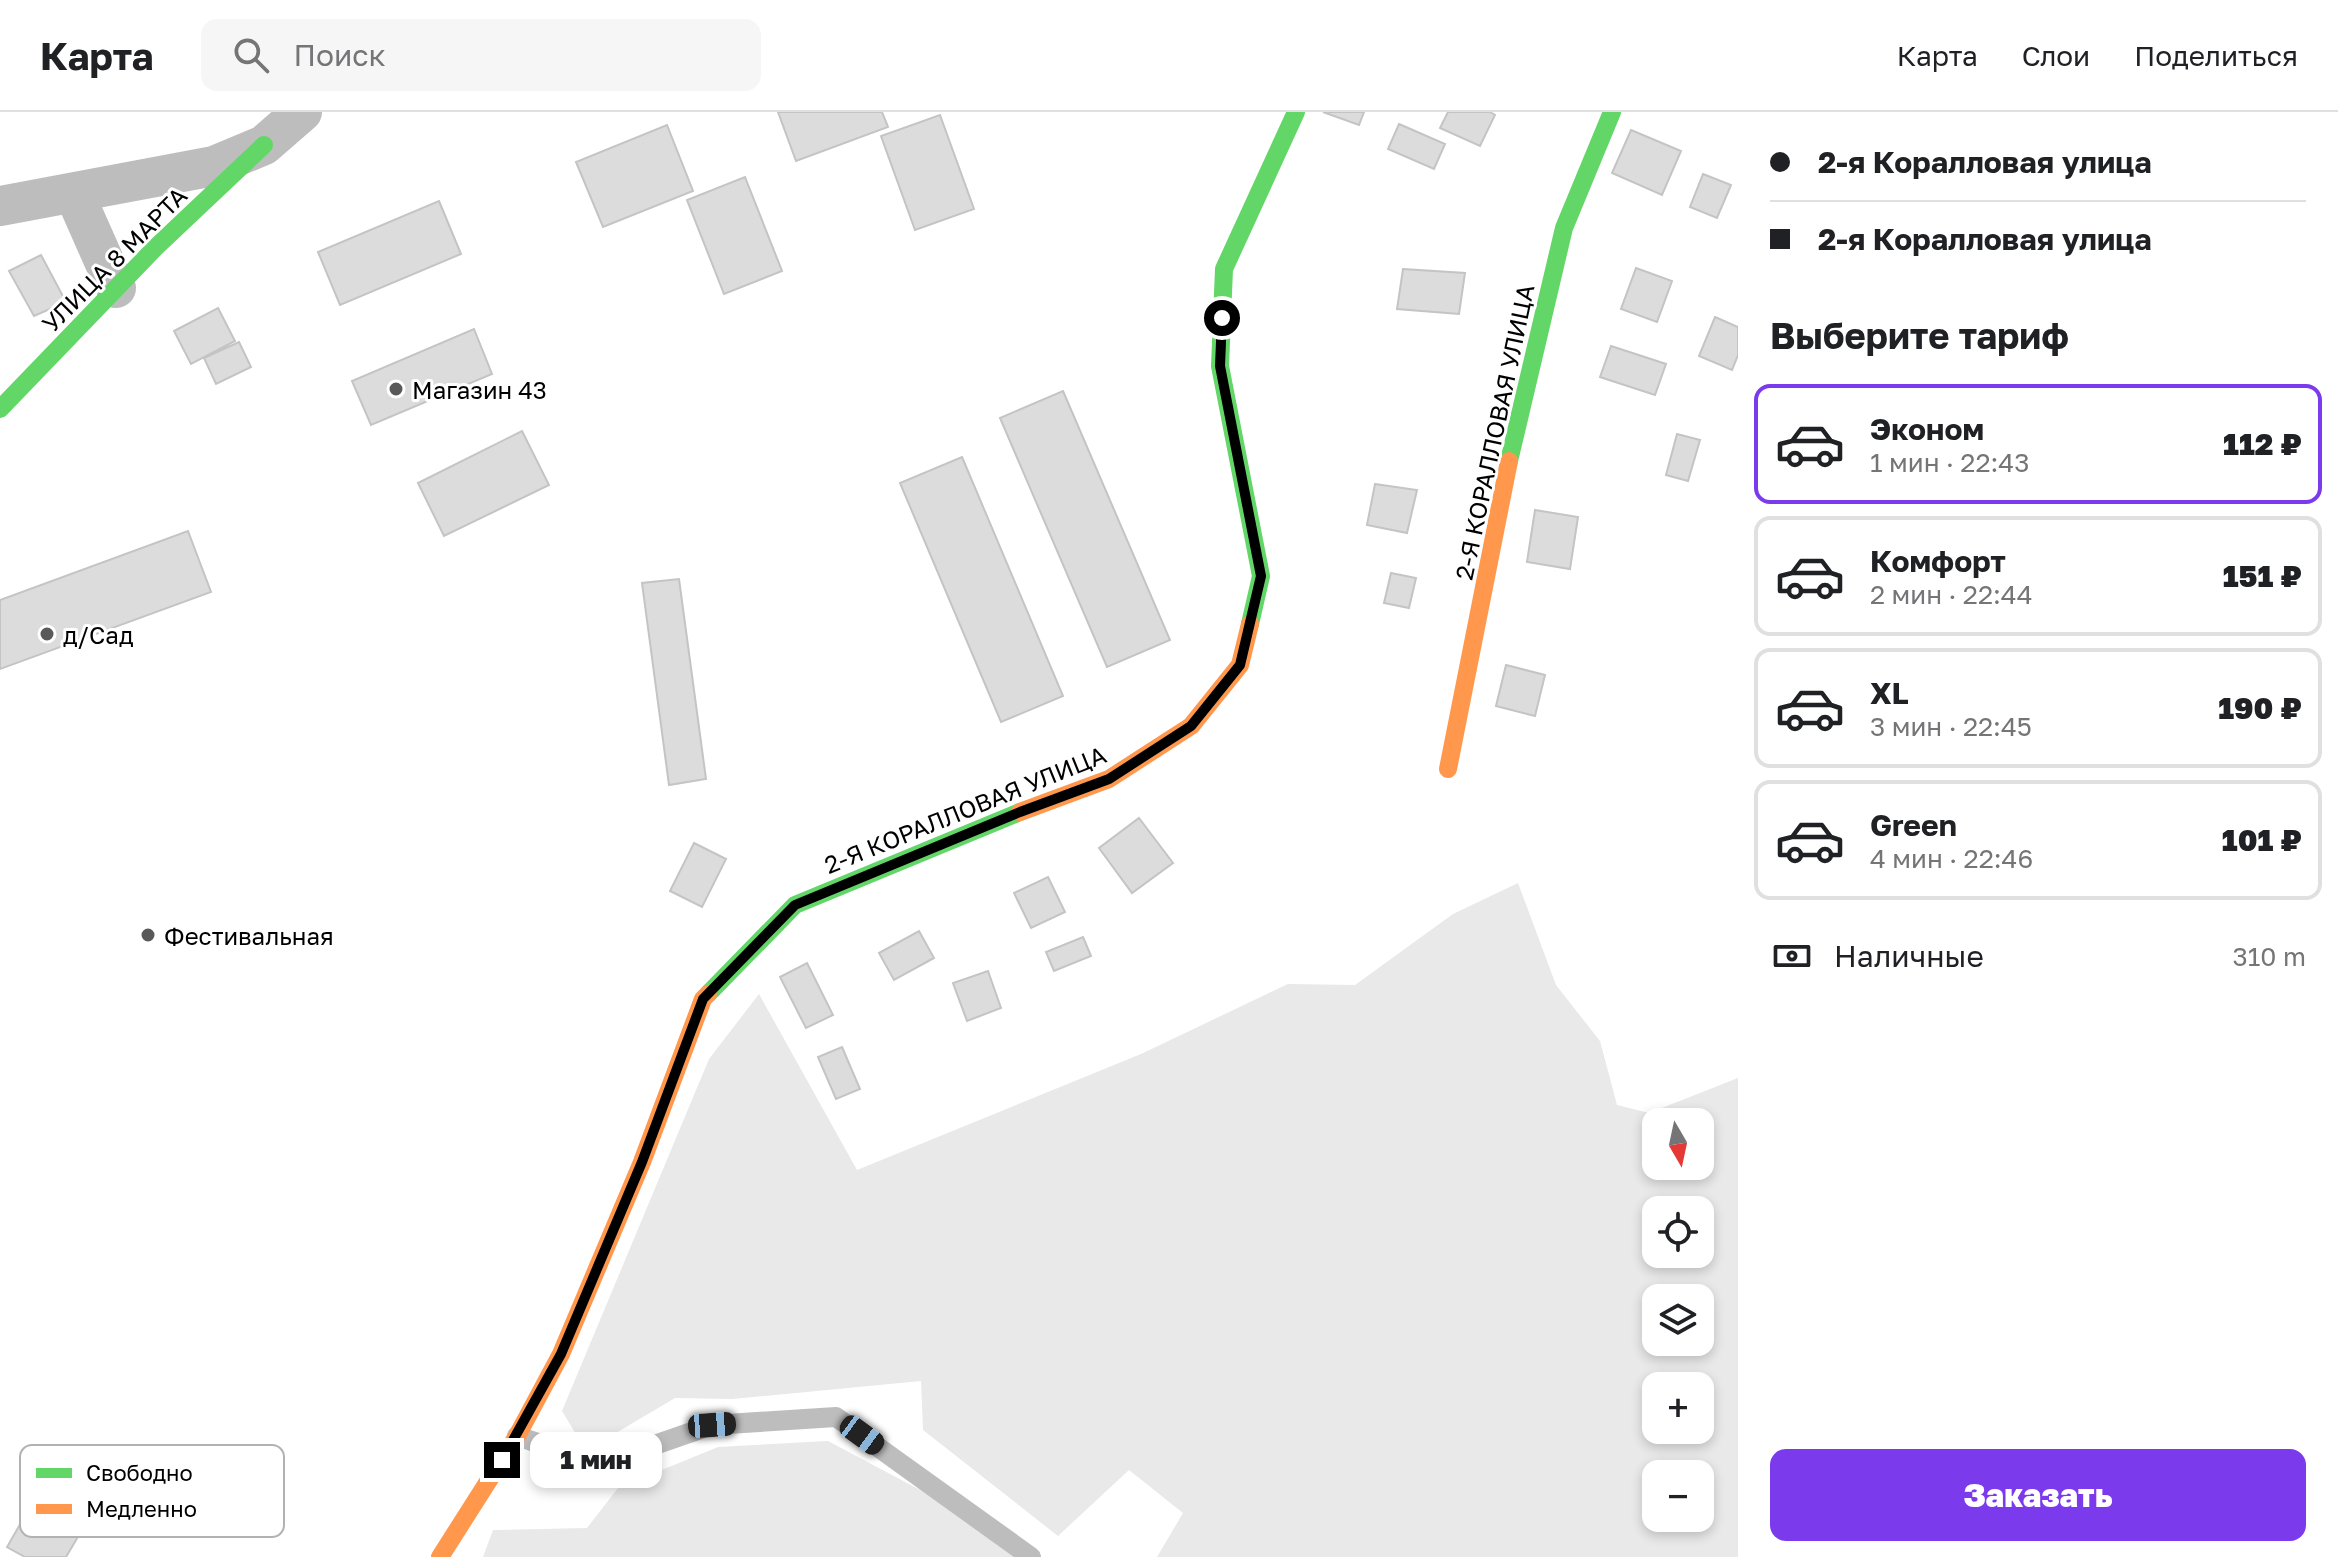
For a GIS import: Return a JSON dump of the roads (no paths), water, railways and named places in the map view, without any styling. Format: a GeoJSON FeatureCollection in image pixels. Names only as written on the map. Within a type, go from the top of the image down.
{"type":"FeatureCollection","features":[{"type":"Feature","properties":{"kind":"street"},"geometry":{"type":"LineString","coordinates":[[0,206],[214,166],[264,145],[302,112]]}},
{"type":"Feature","properties":{"kind":"street","name":"2-Я КОРАЛЛОВАЯ УЛИЦА"},"geometry":{"type":"LineString","coordinates":[[440,1557],[517,1436],[561,1354],[642,1162],[703,999],[795,905],[1020,812],[1109,779],[1191,726],[1240,665],[1261,576],[1220,366],[1224,269],[1296,112]]}},
{"type":"Feature","properties":{"kind":"street","name":"2-Я КОРАЛЛОВАЯ УЛИЦА"},"geometry":{"type":"LineString","coordinates":[[1448,769],[1502,491],[1564,228],[1612,112]]}},
{"type":"Feature","properties":{"kind":"street","name":"УЛИЦА 8 МАРТА"},"geometry":{"type":"LineString","coordinates":[[0,409],[116,288],[264,145]]}},
{"type":"Feature","properties":{"kind":"street"},"geometry":{"type":"LineString","coordinates":[[74,193],[116,288]]}},
{"type":"Feature","properties":{"kind":"lane"},"geometry":{"type":"LineString","coordinates":[[517,1436],[600,1464],[712,1425],[836,1417],[1031,1557]]}},
{"type":"Feature","properties":{"kind":"place","name":"Магазин 43"},"geometry":{"type":"Point","coordinates":[396,389]}},
{"type":"Feature","properties":{"kind":"place","name":"д/Сад"},"geometry":{"type":"Point","coordinates":[47,634]}},
{"type":"Feature","properties":{"kind":"place","name":"Фестивальная"},"geometry":{"type":"Point","coordinates":[148,935]}}]}
